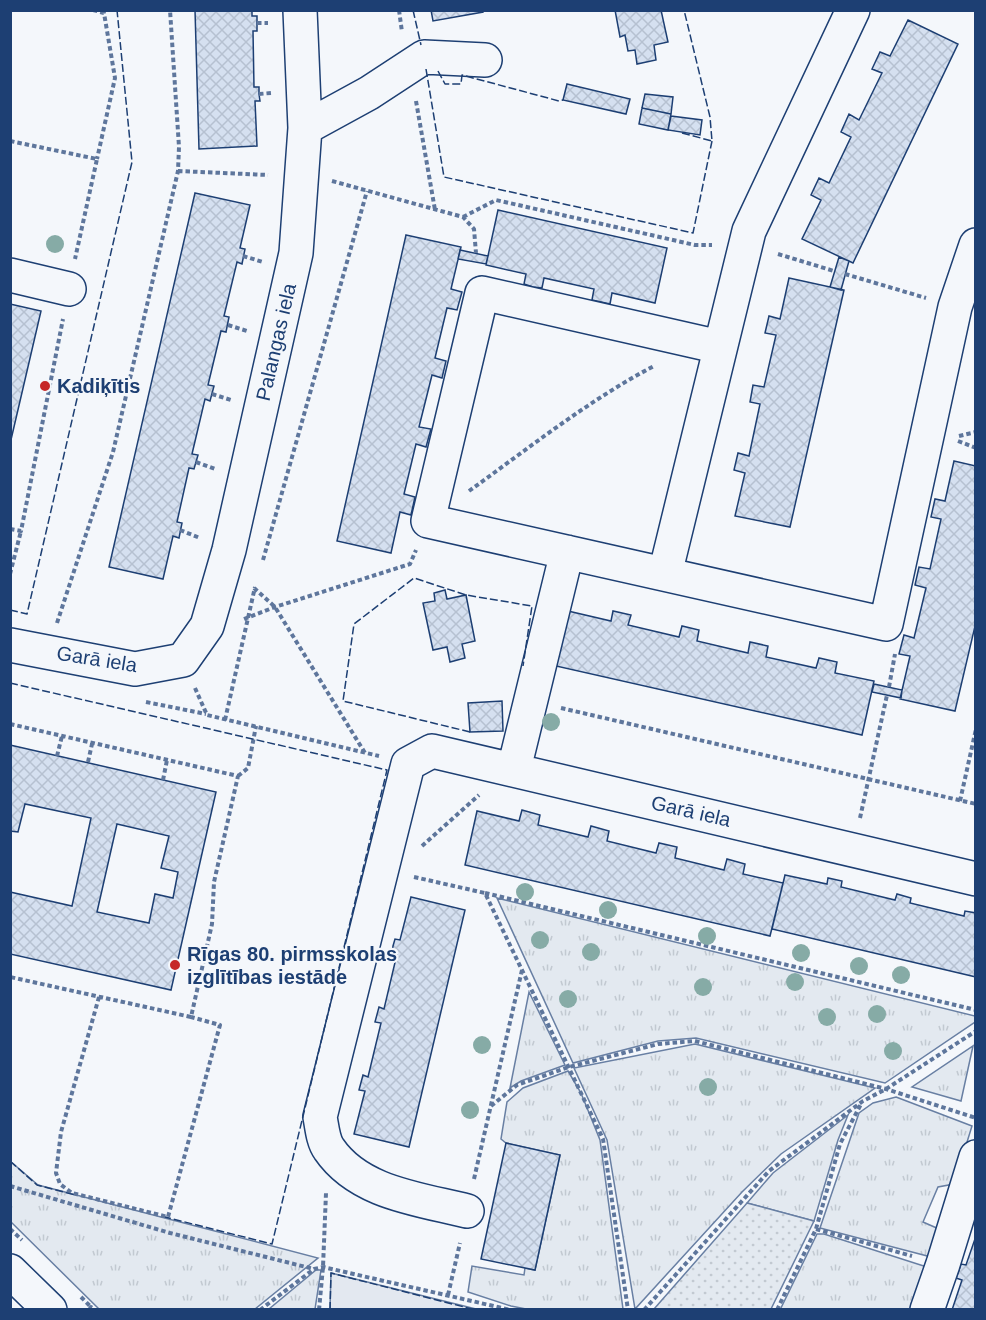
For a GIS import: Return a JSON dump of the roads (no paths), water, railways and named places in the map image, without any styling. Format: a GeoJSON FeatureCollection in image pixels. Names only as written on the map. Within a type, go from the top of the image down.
{"type":"FeatureCollection","features":[{"type":"Feature","properties":{"kind":"street","name":"Palangas iela"},"geometry":{"type":"LineString","coordinates":[[183,660],[207,626],[229,550],[296,253],[305,128],[300,10]]}},
{"type":"Feature","properties":{"kind":"street"},"geometry":{"type":"LineString","coordinates":[[666,574],[711,345],[749,231],[853,10]]}},
{"type":"Feature","properties":{"kind":"street"},"geometry":{"type":"LineString","coordinates":[[305,128],[369,93],[424,57],[485,60]]}},
{"type":"Feature","properties":{"kind":"street"},"geometry":{"type":"LineString","coordinates":[[711,345],[482,293],[428,521],[886,624],[955,307],[975,244]]}},
{"type":"Feature","properties":{"kind":"street"},"geometry":{"type":"LineString","coordinates":[[10,275],[69,289]]}},
{"type":"Feature","properties":{"kind":"street"},"geometry":{"type":"LineString","coordinates":[[514,769],[567,552]]}},
{"type":"Feature","properties":{"kind":"street","name":"Garā iela"},"geometry":{"type":"LineString","coordinates":[[10,645],[135,669],[183,660]]}},
{"type":"Feature","properties":{"kind":"street","name":"Garā iela"},"geometry":{"type":"LineString","coordinates":[[467,1210],[380,1189],[351,1173],[327,1148],[320,1118],[387,872],[408,764],[432,751],[975,879]]}},
{"type":"Feature","properties":{"kind":"street"},"geometry":{"type":"LineString","coordinates":[[927,1310],[975,1157]]}},
{"type":"Feature","properties":{"kind":"street"},"geometry":{"type":"LineString","coordinates":[[10,1271],[50,1310]]}},
{"type":"Feature","properties":{"kind":"place","name":"Kadiķītis"},"geometry":{"type":"Point","coordinates":[45,386]}},
{"type":"Feature","properties":{"kind":"place","name":"Rīgas 80. pirmsskolas izglītības iestāde"},"geometry":{"type":"Point","coordinates":[175,965]}}]}
